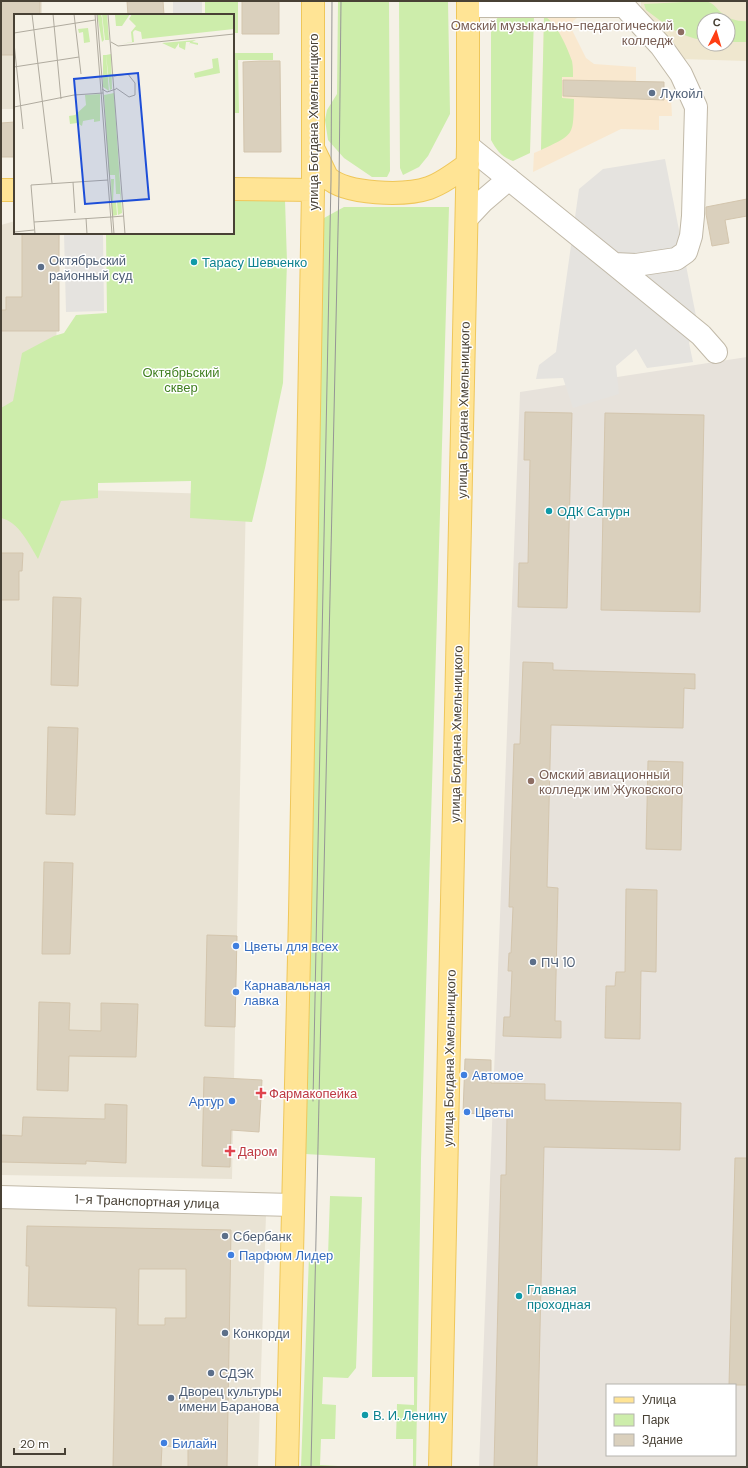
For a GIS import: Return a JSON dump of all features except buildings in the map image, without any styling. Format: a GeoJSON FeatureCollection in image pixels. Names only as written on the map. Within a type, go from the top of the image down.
{"type":"FeatureCollection","features":[{"type":"Feature","properties":{"kind":"main road","name":"улица Богдана Хмельницкого"},"geometry":{"type":"LineString","coordinates":[[287,1467],[300,914],[313,190],[313,1]]}},
{"type":"Feature","properties":{"kind":"main road","name":"улица Богдана Хмельницкого"},"geometry":{"type":"LineString","coordinates":[[440,1467],[467,218],[468,4]]}},
{"type":"Feature","properties":{"kind":"main road"},"geometry":{"type":"LineString","coordinates":[[313,149],[330,180],[352,189],[365,191],[398,192],[430,188],[446,180],[468,155]]}},
{"type":"Feature","properties":{"kind":"main road"},"geometry":{"type":"LineString","coordinates":[[234,189],[313,190]]}},
{"type":"Feature","properties":{"kind":"main road"},"geometry":{"type":"LineString","coordinates":[[1,190],[14,190]]}},
{"type":"Feature","properties":{"kind":"street"},"geometry":{"type":"LineString","coordinates":[[468,4],[624,6],[661,46],[681,74],[696,107],[694,216],[691,236],[686,252],[676,259],[636,265],[614,264]]}},
{"type":"Feature","properties":{"kind":"street"},"geometry":{"type":"LineString","coordinates":[[468,155],[509,179],[701,335],[716,352]]}},
{"type":"Feature","properties":{"kind":"street"},"geometry":{"type":"LineString","coordinates":[[467,218],[483,201],[509,179]]}},
{"type":"Feature","properties":{"kind":"street","name":"1-я Транспортная улица"},"geometry":{"type":"LineString","coordinates":[[1,1197],[293,1205]]}},
{"type":"Feature","properties":{"kind":"shaded area"},"geometry":{"type":"Polygon","coordinates":[[[1,1],[42,1],[42,14],[14,14],[14,109],[1,109],[1,1]]]}},
{"type":"Feature","properties":{"kind":"shaded area"},"geometry":{"type":"Polygon","coordinates":[[[173,1],[202,1],[202,14],[173,14],[173,1]]]}},
{"type":"Feature","properties":{"kind":"shaded area","name":"Омский музыкально-педагогический колледж"},"geometry":{"type":"Polygon","coordinates":[[[641,1],[747,1],[747,61],[681,59],[641,13],[641,1]]]}},
{"type":"Feature","properties":{"kind":"shaded area"},"geometry":{"type":"Polygon","coordinates":[[[544,16],[577,18],[573,21],[571,28],[586,58],[594,64],[636,67],[636,92],[670,95],[672,116],[659,116],[659,130],[621,129],[533,172],[534,153],[541,150],[544,16]]]}},
{"type":"Feature","properties":{"kind":"shaded area"},"geometry":{"type":"Polygon","coordinates":[[[665,159],[697,321],[689,343],[693,362],[647,368],[636,349],[616,366],[619,394],[573,408],[563,378],[536,379],[539,365],[556,352],[579,189],[603,169],[665,159]]]}},
{"type":"Feature","properties":{"kind":"shaded area"},"geometry":{"type":"Polygon","coordinates":[[[14,221],[14,234],[60,234],[51,489],[246,495],[232,1179],[1,1175],[1,225],[14,221]]]}},
{"type":"Feature","properties":{"kind":"shaded area"},"geometry":{"type":"Polygon","coordinates":[[[64,234],[103,234],[104,311],[66,312],[64,234]]]}},
{"type":"Feature","properties":{"kind":"shaded area"},"geometry":{"type":"Polygon","coordinates":[[[747,357],[747,1467],[479,1467],[520,392],[747,357]]]}},
{"type":"Feature","properties":{"kind":"shaded area"},"geometry":{"type":"Polygon","coordinates":[[[1,1208],[266,1214],[258,1467],[1,1467],[1,1208]]]}},
{"type":"Feature","properties":{"kind":"green space"},"geometry":{"type":"Polygon","coordinates":[[[205,1],[238,1],[238,33],[234,33],[234,14],[205,14],[205,1]]]}},
{"type":"Feature","properties":{"kind":"green space"},"geometry":{"type":"Polygon","coordinates":[[[338,1],[389,1],[390,171],[387,177],[372,177],[344,158],[328,140],[325,120],[327,110],[337,94],[338,1]]]}},
{"type":"Feature","properties":{"kind":"green space"},"geometry":{"type":"Polygon","coordinates":[[[399,1],[448,1],[450,114],[428,156],[419,167],[403,175],[400,168],[399,1]]]}},
{"type":"Feature","properties":{"kind":"green space"},"geometry":{"type":"Polygon","coordinates":[[[705,1],[713,4],[720,12],[696,12],[696,39],[680,33],[666,25],[646,10],[644,4],[705,1]]]}},
{"type":"Feature","properties":{"kind":"green space"},"geometry":{"type":"Polygon","coordinates":[[[506,15],[534,16],[530,153],[513,161],[500,153],[491,140],[491,29],[498,17],[506,15]]]}},
{"type":"Feature","properties":{"kind":"green space"},"geometry":{"type":"Polygon","coordinates":[[[544,16],[549,19],[557,30],[572,61],[573,77],[562,77],[562,98],[574,99],[573,120],[570,132],[566,137],[541,150],[544,16]]]}},
{"type":"Feature","properties":{"kind":"green space"},"geometry":{"type":"Polygon","coordinates":[[[736,20],[747,21],[747,42],[736,42],[736,20]]]}},
{"type":"Feature","properties":{"kind":"green space"},"geometry":{"type":"Polygon","coordinates":[[[234,53],[273,53],[273,60],[238,60],[239,113],[234,113],[234,53]]]}},
{"type":"Feature","properties":{"kind":"green space","name":"Октябрьский сквер"},"geometry":{"type":"Polygon","coordinates":[[[234,200],[285,200],[287,262],[283,383],[252,522],[190,518],[191,481],[98,483],[98,498],[61,501],[38,559],[23,534],[13,524],[1,518],[1,408],[13,401],[22,353],[54,336],[64,333],[76,315],[107,313],[106,234],[234,234],[234,200]]]}},
{"type":"Feature","properties":{"kind":"green space"},"geometry":{"type":"Polygon","coordinates":[[[344,207],[449,207],[421,1159],[416,1467],[413,1467],[413,1439],[396,1439],[397,1404],[414,1405],[414,1377],[372,1377],[375,1158],[305,1154],[324,218],[344,207]]]}},
{"type":"Feature","properties":{"kind":"green space"},"geometry":{"type":"Polygon","coordinates":[[[330,1196],[362,1197],[356,1368],[348,1378],[323,1377],[322,1404],[336,1405],[335,1439],[321,1439],[320,1465],[356,1467],[301,1467],[309,1256],[328,1256],[330,1196]]]}},
{"type":"Feature","properties":{"kind":"tram line"},"geometry":{"type":"LineString","coordinates":[[313,1101],[331,180],[332,1]]}},
{"type":"Feature","properties":{"kind":"tram line"},"geometry":{"type":"LineString","coordinates":[[311,1467],[339,185],[341,1]]}},
{"type":"Feature","properties":{"kind":"place","name":"Омский музыкально-педагогический колледж"},"geometry":{"type":"Point","coordinates":[681,32]}},
{"type":"Feature","properties":{"kind":"place","name":"Лукойл"},"geometry":{"type":"Point","coordinates":[652,93]}},
{"type":"Feature","properties":{"kind":"place","name":"Тарасу Шевченко"},"geometry":{"type":"Point","coordinates":[194,262]}},
{"type":"Feature","properties":{"kind":"place","name":"Октябрьский районный суд"},"geometry":{"type":"Point","coordinates":[41,267]}},
{"type":"Feature","properties":{"kind":"place","name":"ОДК Сатурн"},"geometry":{"type":"Point","coordinates":[549,511]}},
{"type":"Feature","properties":{"kind":"place","name":"Омский авиационный колледж им Жуковского"},"geometry":{"type":"Point","coordinates":[531,781]}},
{"type":"Feature","properties":{"kind":"place","name":"Цветы для всех"},"geometry":{"type":"Point","coordinates":[236,946]}},
{"type":"Feature","properties":{"kind":"place","name":"ПЧ 10"},"geometry":{"type":"Point","coordinates":[533,962]}},
{"type":"Feature","properties":{"kind":"place","name":"Карнавальная лавка"},"geometry":{"type":"Point","coordinates":[236,992]}},
{"type":"Feature","properties":{"kind":"place","name":"Автомое"},"geometry":{"type":"Point","coordinates":[464,1075]}},
{"type":"Feature","properties":{"kind":"place","name":"Фармакопейка"},"geometry":{"type":"Point","coordinates":[261,1093]}},
{"type":"Feature","properties":{"kind":"place","name":"Артур"},"geometry":{"type":"Point","coordinates":[232,1101]}},
{"type":"Feature","properties":{"kind":"place","name":"Цветы"},"geometry":{"type":"Point","coordinates":[467,1112]}},
{"type":"Feature","properties":{"kind":"place","name":"Даром"},"geometry":{"type":"Point","coordinates":[230,1151]}},
{"type":"Feature","properties":{"kind":"place","name":"Сбербанк"},"geometry":{"type":"Point","coordinates":[225,1236]}},
{"type":"Feature","properties":{"kind":"place","name":"Парфюм Лидер"},"geometry":{"type":"Point","coordinates":[231,1255]}},
{"type":"Feature","properties":{"kind":"place","name":"Главная проходная"},"geometry":{"type":"Point","coordinates":[519,1296]}},
{"type":"Feature","properties":{"kind":"place","name":"Конкорди"},"geometry":{"type":"Point","coordinates":[225,1333]}},
{"type":"Feature","properties":{"kind":"place","name":"СДЭК"},"geometry":{"type":"Point","coordinates":[211,1373]}},
{"type":"Feature","properties":{"kind":"place","name":"Дворец культуры имени Баранова"},"geometry":{"type":"Point","coordinates":[171,1398]}},
{"type":"Feature","properties":{"kind":"place","name":"В. И. Ленину"},"geometry":{"type":"Point","coordinates":[365,1415]}},
{"type":"Feature","properties":{"kind":"place","name":"Билайн"},"geometry":{"type":"Point","coordinates":[164,1443]}}]}
